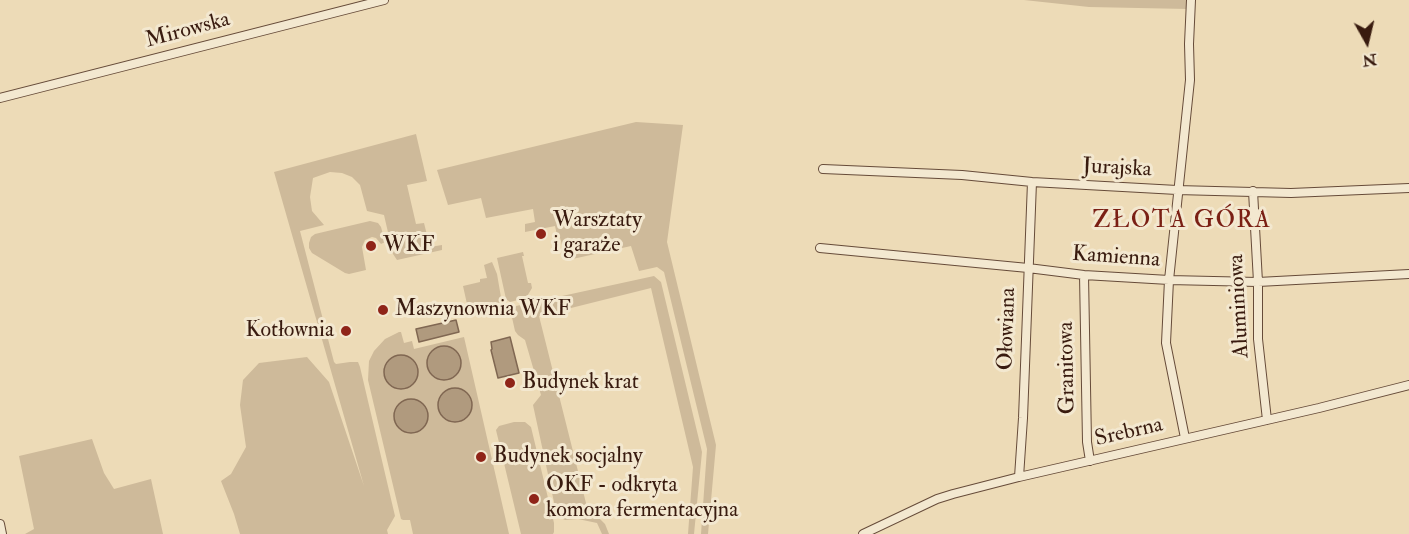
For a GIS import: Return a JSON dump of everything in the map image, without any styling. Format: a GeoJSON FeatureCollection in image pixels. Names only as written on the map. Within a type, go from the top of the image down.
{"type":"FeatureCollection","features":[{"type":"Feature","properties":{"kind":"street","name":"Mirowska"},"geometry":{"type":"LineString","coordinates":[[0,98],[384,0]]}},
{"type":"Feature","properties":{"kind":"street"},"geometry":{"type":"LineString","coordinates":[[1185,438],[1166,343],[1168,280],[1190,80],[1191,0]]}},
{"type":"Feature","properties":{"kind":"street","name":"Jurajska"},"geometry":{"type":"LineString","coordinates":[[824,169],[962,175],[1032,182],[1177,190],[1291,193],[1409,188]]}},
{"type":"Feature","properties":{"kind":"street","name":"Ołowiana"},"geometry":{"type":"LineString","coordinates":[[1019,477],[1032,182]]}},
{"type":"Feature","properties":{"kind":"street","name":"Aluminiowa"},"geometry":{"type":"LineString","coordinates":[[1253,191],[1258,282],[1258,339],[1267,420]]}},
{"type":"Feature","properties":{"kind":"street","name":"Kamienna"},"geometry":{"type":"LineString","coordinates":[[820,248],[1084,275],[1168,280],[1258,282],[1409,274]]}},
{"type":"Feature","properties":{"kind":"street","name":"Granitowa"},"geometry":{"type":"LineString","coordinates":[[1084,275],[1087,442],[1090,461]]}},
{"type":"Feature","properties":{"kind":"street","name":"Srebrna"},"geometry":{"type":"LineString","coordinates":[[863,534],[937,499],[1019,477],[1409,385]]}},
{"type":"Feature","properties":{"kind":"street"},"geometry":{"type":"LineString","coordinates":[[0,524],[2,534]]}},
{"type":"Feature","properties":{"kind":"shaded area"},"geometry":{"type":"Polygon","coordinates":[[[1024,0],[1189,0],[1188,9],[1089,7],[1024,0]]]}},
{"type":"Feature","properties":{"kind":"shaded area"},"geometry":{"type":"Polygon","coordinates":[[[636,122],[683,125],[667,242],[716,445],[708,534],[701,534],[707,449],[664,272],[657,267],[639,271],[631,246],[568,260],[565,245],[562,245],[555,226],[525,232],[525,224],[535,222],[533,209],[486,218],[481,198],[448,205],[437,170],[636,122]]]}},
{"type":"Feature","properties":{"kind":"shaded area"},"geometry":{"type":"Polygon","coordinates":[[[416,134],[427,181],[407,185],[416,224],[424,223],[430,247],[442,245],[442,250],[397,260],[393,254],[384,215],[367,211],[360,185],[352,177],[342,173],[330,172],[313,178],[310,197],[312,211],[324,225],[300,231],[334,362],[336,364],[358,362],[360,367],[395,516],[387,530],[388,534],[240,534],[221,481],[231,474],[246,447],[240,405],[243,380],[259,363],[307,357],[329,382],[364,486],[274,172],[416,134]]]}},
{"type":"Feature","properties":{"kind":"shaded area"},"geometry":{"type":"Polygon","coordinates":[[[370,221],[378,223],[381,227],[385,242],[381,244],[372,237],[365,240],[362,247],[366,270],[345,273],[312,253],[309,248],[311,237],[315,234],[370,221]]]}},
{"type":"Feature","properties":{"kind":"shaded area"},"geometry":{"type":"Polygon","coordinates":[[[523,252],[528,283],[531,283],[532,288],[526,298],[510,302],[506,299],[497,258],[523,252]]]}},
{"type":"Feature","properties":{"kind":"shaded area"},"geometry":{"type":"Polygon","coordinates":[[[492,262],[497,274],[502,303],[472,310],[467,304],[463,286],[487,278],[484,265],[492,262]]]}},
{"type":"Feature","properties":{"kind":"shaded area"},"geometry":{"type":"Polygon","coordinates":[[[654,276],[661,282],[702,452],[694,534],[688,534],[693,467],[651,288],[539,316],[589,515],[598,517],[605,524],[609,534],[602,534],[597,523],[578,519],[565,520],[557,516],[533,405],[541,395],[525,340],[515,331],[511,313],[516,306],[654,276]]]}},
{"type":"Feature","properties":{"kind":"shaded area"},"geometry":{"type":"Polygon","coordinates":[[[456,320],[459,332],[419,342],[416,329],[456,320]]]}},
{"type":"Feature","properties":{"kind":"shaded area"},"geometry":{"type":"Polygon","coordinates":[[[401,332],[404,343],[412,341],[414,349],[464,337],[509,534],[413,534],[410,520],[401,519],[368,380],[369,361],[374,351],[385,339],[401,332]]]}},
{"type":"Feature","properties":{"kind":"shaded area"},"geometry":{"type":"Polygon","coordinates":[[[510,337],[519,373],[498,378],[491,342],[510,337]]]}},
{"type":"Feature","properties":{"kind":"shaded area"},"geometry":{"type":"Polygon","coordinates":[[[444,346],[456,351],[461,363],[456,375],[444,380],[432,375],[427,363],[432,351],[444,346]]]}},
{"type":"Feature","properties":{"kind":"shaded area"},"geometry":{"type":"Polygon","coordinates":[[[401,355],[413,360],[418,372],[413,384],[401,389],[389,384],[384,372],[389,360],[401,355]]]}},
{"type":"Feature","properties":{"kind":"shaded area"},"geometry":{"type":"Polygon","coordinates":[[[455,388],[467,393],[472,405],[467,417],[455,422],[443,417],[438,405],[443,393],[455,388]]]}},
{"type":"Feature","properties":{"kind":"shaded area"},"geometry":{"type":"Polygon","coordinates":[[[411,399],[423,404],[428,416],[423,428],[411,433],[399,428],[394,416],[399,404],[411,399]]]}},
{"type":"Feature","properties":{"kind":"shaded area"},"geometry":{"type":"Polygon","coordinates":[[[525,422],[531,427],[554,523],[553,534],[521,534],[496,430],[499,426],[525,422]]]}},
{"type":"Feature","properties":{"kind":"shaded area"},"geometry":{"type":"Polygon","coordinates":[[[92,439],[104,473],[114,489],[151,479],[163,534],[25,534],[34,529],[19,456],[92,439]]]}},
{"type":"Feature","properties":{"kind":"place","name":"Warsztaty i garaże"},"geometry":{"type":"Point","coordinates":[541,234]}},
{"type":"Feature","properties":{"kind":"place","name":"WKF"},"geometry":{"type":"Point","coordinates":[371,246]}},
{"type":"Feature","properties":{"kind":"place","name":"Maszynownia WKF"},"geometry":{"type":"Point","coordinates":[383,310]}},
{"type":"Feature","properties":{"kind":"place","name":"Kotłownia"},"geometry":{"type":"Point","coordinates":[346,331]}},
{"type":"Feature","properties":{"kind":"place","name":"Budynek krat"},"geometry":{"type":"Point","coordinates":[510,383]}},
{"type":"Feature","properties":{"kind":"place","name":"Budynek socjalny"},"geometry":{"type":"Point","coordinates":[481,457]}},
{"type":"Feature","properties":{"kind":"place","name":"OKF - odkryta komora fermentacyjna"},"geometry":{"type":"Point","coordinates":[534,499]}},
{"type":"Feature","properties":{"kind":"district","name":"ZŁOTA GÓRA"},"geometry":{"type":"Point","coordinates":[1182,222]}}]}
